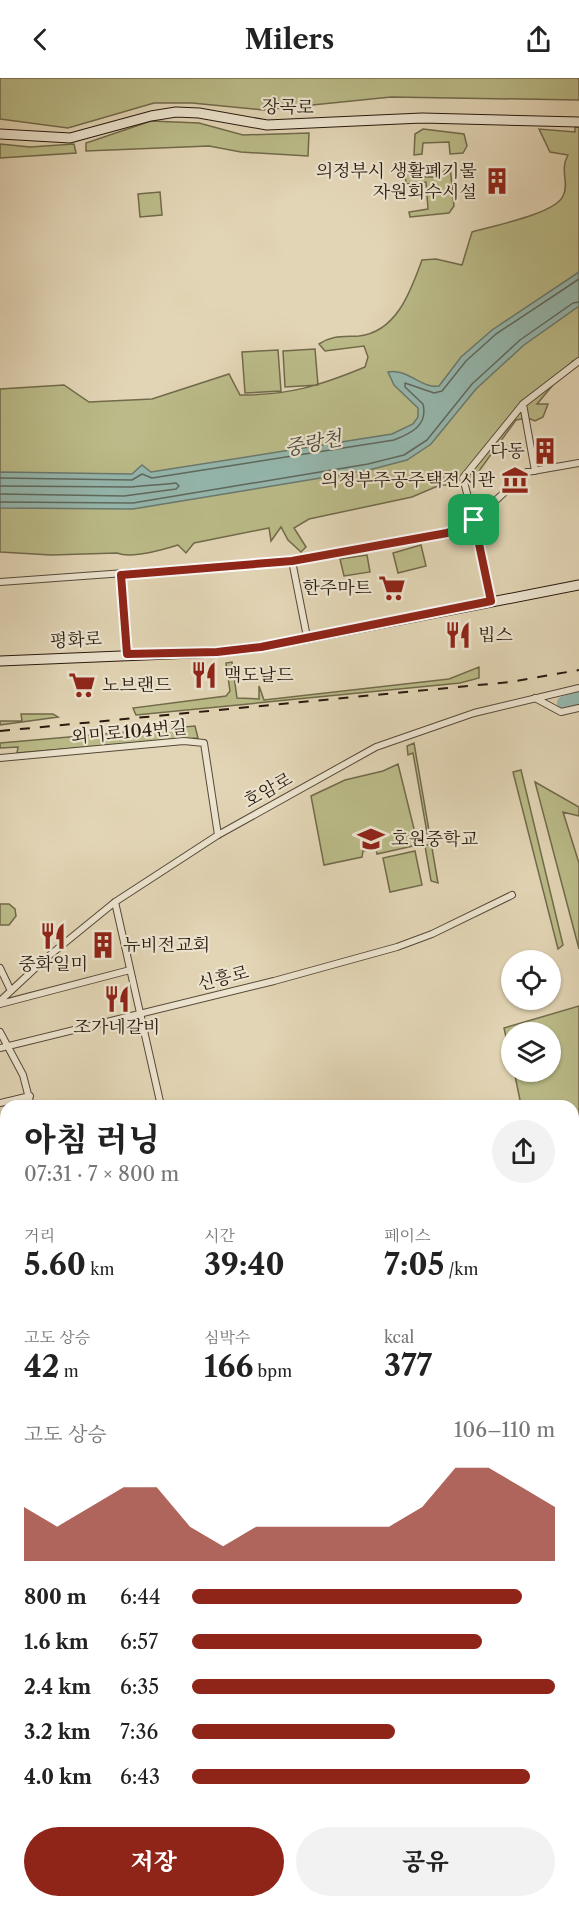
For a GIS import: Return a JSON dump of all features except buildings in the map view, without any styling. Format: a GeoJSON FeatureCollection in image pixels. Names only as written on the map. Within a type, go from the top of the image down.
{"type":"FeatureCollection","features":[{"type":"Feature","properties":{"kind":"main road","name":"장곡로"},"geometry":{"type":"LineString","coordinates":[[0,134],[70,138],[151,116],[176,112],[199,113],[267,125],[422,118],[579,122]]}},
{"type":"Feature","properties":{"kind":"main road","name":"평화로"},"geometry":{"type":"LineString","coordinates":[[0,661],[217,652],[579,585]]}},
{"type":"Feature","properties":{"kind":"street"},"geometry":{"type":"LineString","coordinates":[[491,601],[464,478],[523,404],[579,361]]}},
{"type":"Feature","properties":{"kind":"street"},"geometry":{"type":"LineString","coordinates":[[523,404],[535,471]]}},
{"type":"Feature","properties":{"kind":"street"},"geometry":{"type":"LineString","coordinates":[[0,582],[292,561],[447,533],[474,520],[527,472],[579,463]]}},
{"type":"Feature","properties":{"kind":"street"},"geometry":{"type":"LineString","coordinates":[[292,561],[307,637]]}},
{"type":"Feature","properties":{"kind":"street"},"geometry":{"type":"LineString","coordinates":[[121,575],[127,654]]}},
{"type":"Feature","properties":{"kind":"street","name":"호암로"},"geometry":{"type":"LineString","coordinates":[[0,1003],[115,902],[218,835],[376,747],[474,713],[579,688]]}},
{"type":"Feature","properties":{"kind":"street"},"geometry":{"type":"LineString","coordinates":[[534,698],[561,712],[579,708]]}},
{"type":"Feature","properties":{"kind":"street","name":"외미로104번길"},"geometry":{"type":"LineString","coordinates":[[0,758],[184,741],[204,743],[218,835]]}},
{"type":"Feature","properties":{"kind":"street","name":"신흥로"},"geometry":{"type":"LineString","coordinates":[[4,1047],[141,1015],[397,947],[512,895]]}},
{"type":"Feature","properties":{"kind":"street"},"geometry":{"type":"LineString","coordinates":[[115,902],[160,1100]]}},
{"type":"Feature","properties":{"kind":"street"},"geometry":{"type":"LineString","coordinates":[[0,968],[11,991]]}},
{"type":"Feature","properties":{"kind":"street"},"geometry":{"type":"LineString","coordinates":[[0,1003],[130,969]]}},
{"type":"Feature","properties":{"kind":"street"},"geometry":{"type":"LineString","coordinates":[[0,1032],[4,1047],[23,1075],[31,1100]]}},
{"type":"Feature","properties":{"kind":"street"},"geometry":{"type":"LineString","coordinates":[[13,1100],[30,1096]]}},
{"type":"Feature","properties":{"kind":"green space"},"geometry":{"type":"Polygon","coordinates":[[[0,78],[579,78],[579,100],[391,97],[263,110],[192,103],[154,103],[68,128],[0,119],[0,78]]]}},
{"type":"Feature","properties":{"kind":"green space"},"geometry":{"type":"Polygon","coordinates":[[[151,121],[199,123],[243,135],[309,133],[308,156],[241,152],[209,146],[86,151],[86,143],[151,121]]]}},
{"type":"Feature","properties":{"kind":"green space"},"geometry":{"type":"Polygon","coordinates":[[[575,127],[579,127],[579,359],[573,361],[537,404],[548,404],[543,417],[535,421],[528,418],[516,420],[474,478],[458,485],[440,485],[412,497],[309,519],[294,528],[306,547],[301,552],[288,540],[281,527],[271,541],[269,528],[194,543],[186,553],[178,545],[131,555],[117,553],[51,555],[0,552],[0,389],[64,385],[89,402],[152,399],[229,374],[240,395],[258,395],[304,388],[365,367],[368,357],[364,346],[325,351],[319,344],[334,338],[372,333],[383,327],[401,308],[422,260],[436,259],[462,265],[472,232],[536,214],[558,202],[565,191],[564,166],[568,155],[550,152],[539,129],[575,132],[575,127]]]}},
{"type":"Feature","properties":{"kind":"green space"},"geometry":{"type":"Polygon","coordinates":[[[423,129],[464,134],[467,146],[463,153],[450,154],[449,142],[423,143],[422,154],[414,155],[415,134],[423,129]]]}},
{"type":"Feature","properties":{"kind":"green space"},"geometry":{"type":"Polygon","coordinates":[[[0,144],[30,147],[74,144],[76,153],[0,158],[0,144]]]}},
{"type":"Feature","properties":{"kind":"green space"},"geometry":{"type":"Polygon","coordinates":[[[404,163],[415,168],[416,177],[437,177],[450,166],[454,206],[449,213],[410,217],[409,212],[428,209],[426,182],[406,184],[404,163]]]}},
{"type":"Feature","properties":{"kind":"green space"},"geometry":{"type":"Polygon","coordinates":[[[160,192],[162,215],[140,217],[138,194],[160,192]]]}},
{"type":"Feature","properties":{"kind":"green space"},"geometry":{"type":"Polygon","coordinates":[[[315,349],[318,385],[285,387],[283,351],[315,349]]]}},
{"type":"Feature","properties":{"kind":"green space"},"geometry":{"type":"Polygon","coordinates":[[[278,350],[281,391],[245,393],[242,352],[278,350]]]}},
{"type":"Feature","properties":{"kind":"green space"},"geometry":{"type":"Polygon","coordinates":[[[421,545],[426,566],[398,573],[393,553],[421,545]]]}},
{"type":"Feature","properties":{"kind":"green space"},"geometry":{"type":"Polygon","coordinates":[[[367,555],[370,572],[344,576],[340,559],[367,555]]]}},
{"type":"Feature","properties":{"kind":"green space"},"geometry":{"type":"Polygon","coordinates":[[[232,662],[237,698],[259,699],[259,686],[264,700],[449,679],[479,667],[479,678],[460,683],[136,715],[133,708],[226,696],[230,691],[226,663],[232,662]]]}},
{"type":"Feature","properties":{"kind":"green space"},"geometry":{"type":"Polygon","coordinates":[[[21,714],[53,714],[58,717],[0,725],[0,721],[22,721],[21,714]]]}},
{"type":"Feature","properties":{"kind":"green space"},"geometry":{"type":"Polygon","coordinates":[[[195,726],[198,738],[17,753],[18,747],[0,748],[0,743],[195,726]]]}},
{"type":"Feature","properties":{"kind":"green space"},"geometry":{"type":"Polygon","coordinates":[[[414,743],[438,883],[431,881],[425,846],[429,844],[413,753],[408,755],[407,746],[414,743]]]}},
{"type":"Feature","properties":{"kind":"green space"},"geometry":{"type":"Polygon","coordinates":[[[398,764],[418,845],[377,854],[376,849],[363,851],[362,857],[324,865],[311,796],[345,780],[383,771],[398,764]]]}},
{"type":"Feature","properties":{"kind":"green space"},"geometry":{"type":"Polygon","coordinates":[[[521,770],[563,945],[558,949],[513,772],[521,770]]]}},
{"type":"Feature","properties":{"kind":"green space"},"geometry":{"type":"Polygon","coordinates":[[[535,782],[579,807],[579,816],[563,812],[579,863],[579,949],[535,782]]]}},
{"type":"Feature","properties":{"kind":"green space"},"geometry":{"type":"Polygon","coordinates":[[[415,851],[422,885],[390,892],[383,858],[415,851]]]}},
{"type":"Feature","properties":{"kind":"green space"},"geometry":{"type":"Polygon","coordinates":[[[0,904],[9,904],[15,909],[16,916],[9,925],[0,925],[0,904]]]}},
{"type":"Feature","properties":{"kind":"green space"},"geometry":{"type":"Polygon","coordinates":[[[579,1006],[579,1100],[520,1100],[516,1082],[561,1082],[561,1022],[524,1022],[579,1006]]]}},
{"type":"Feature","properties":{"kind":"water","name":"중랑천"},"geometry":{"type":"Polygon","coordinates":[[[579,272],[579,306],[524,345],[476,389],[431,444],[407,460],[369,470],[133,509],[0,508],[0,472],[132,474],[142,465],[151,472],[392,434],[413,424],[418,417],[418,408],[394,385],[388,372],[402,373],[427,385],[439,386],[461,357],[492,330],[579,272]]]}},
{"type":"Feature","properties":{"kind":"waterway"},"geometry":{"type":"LineString","coordinates":[[564,703],[579,699]]}},
{"type":"Feature","properties":{"kind":"railway"},"geometry":{"type":"LineString","coordinates":[[0,731],[510,682],[579,670]]}},
{"type":"Feature","properties":{"kind":"place","name":"의정부시 생활폐기물 자원회수시설"},"geometry":{"type":"Point","coordinates":[497,181]}},
{"type":"Feature","properties":{"kind":"place","name":"다동"},"geometry":{"type":"Point","coordinates":[545,451]}},
{"type":"Feature","properties":{"kind":"place","name":"의정부주공주택전시관"},"geometry":{"type":"Point","coordinates":[515,480]}},
{"type":"Feature","properties":{"kind":"place","name":"한주마트"},"geometry":{"type":"Point","coordinates":[392,588]}},
{"type":"Feature","properties":{"kind":"place","name":"빕스"},"geometry":{"type":"Point","coordinates":[458,635]}},
{"type":"Feature","properties":{"kind":"place","name":"맥도날드"},"geometry":{"type":"Point","coordinates":[204,675]}},
{"type":"Feature","properties":{"kind":"place","name":"노브랜드"},"geometry":{"type":"Point","coordinates":[82,685]}},
{"type":"Feature","properties":{"kind":"place","name":"호원중학교"},"geometry":{"type":"Point","coordinates":[371,839]}},
{"type":"Feature","properties":{"kind":"place","name":"중화일미"},"geometry":{"type":"Point","coordinates":[53,936]}},
{"type":"Feature","properties":{"kind":"place","name":"뉴비전교회"},"geometry":{"type":"Point","coordinates":[103,945]}},
{"type":"Feature","properties":{"kind":"place","name":"조가네갈비"},"geometry":{"type":"Point","coordinates":[117,999]}},
{"type":"Feature","properties":{"kind":"route"},"geometry":{"type":"LineString","coordinates":[[474,520],[491,601],[261,647],[188,654],[127,654],[121,575],[292,561],[447,533],[474,520]]}}]}
